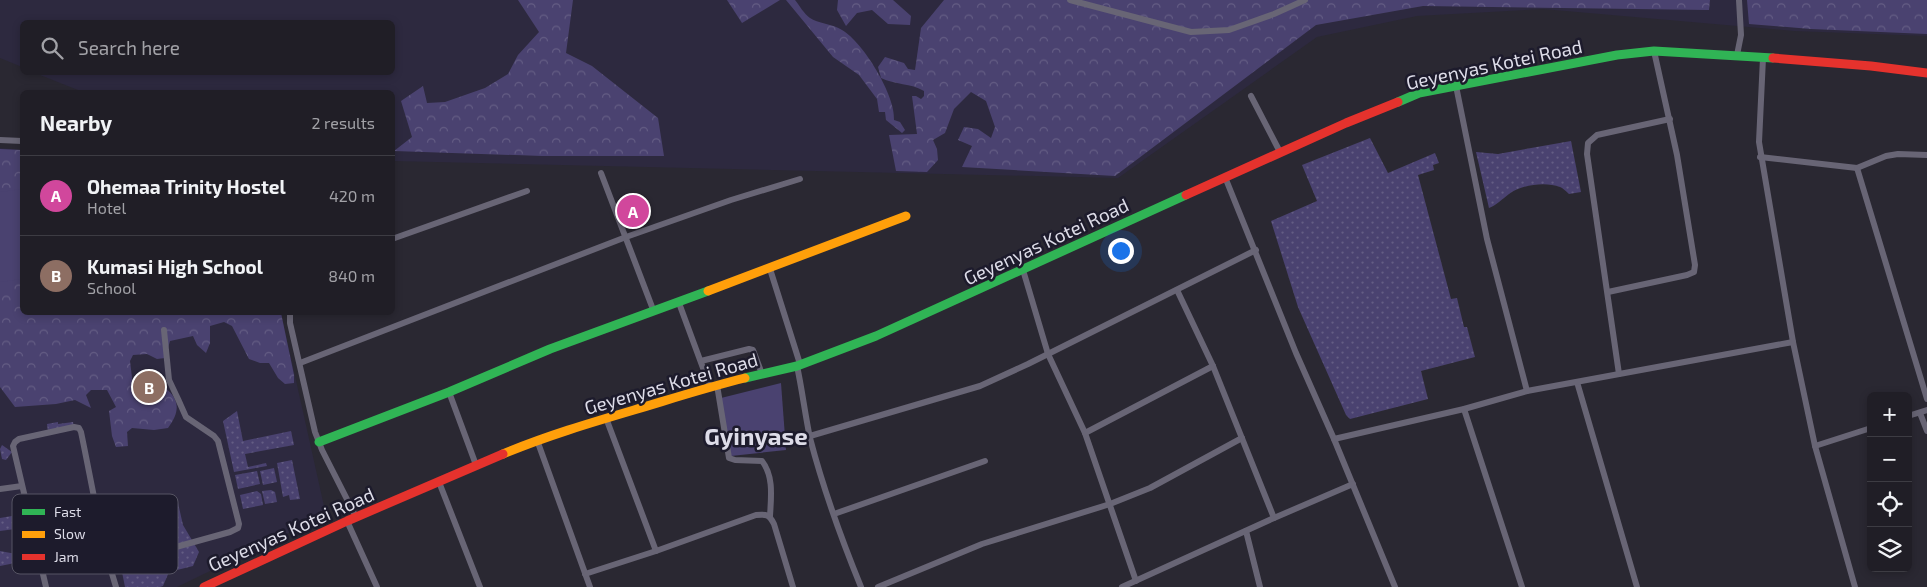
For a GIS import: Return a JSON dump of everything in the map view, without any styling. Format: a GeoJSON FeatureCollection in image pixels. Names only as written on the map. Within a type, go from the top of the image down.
{"type":"FeatureCollection","features":[{"type":"Feature","properties":{"kind":"street"},"geometry":{"type":"LineString","coordinates":[[1070,0],[1191,32],[1229,30],[1274,14],[1305,0]]}},
{"type":"Feature","properties":{"kind":"street"},"geometry":{"type":"LineString","coordinates":[[1737,55],[1741,35],[1739,0]]}},
{"type":"Feature","properties":{"kind":"street"},"geometry":{"type":"LineString","coordinates":[[1608,292],[1694,272],[1695,265],[1670,119],[1654,51]]}},
{"type":"Feature","properties":{"kind":"street","name":"Geyenyas Kotei Road"},"geometry":{"type":"LineString","coordinates":[[204,587],[351,519],[536,440],[714,386],[799,365],[876,336],[1280,152],[1412,96],[1617,55],[1654,51],[1737,55],[1871,66],[1927,73]]}},
{"type":"Feature","properties":{"kind":"street"},"geometry":{"type":"LineString","coordinates":[[1763,58],[1759,125],[1760,157],[1793,342],[1816,446],[1856,587]]}},
{"type":"Feature","properties":{"kind":"street"},"geometry":{"type":"LineString","coordinates":[[1456,86],[1487,239],[1528,391]]}},
{"type":"Feature","properties":{"kind":"street"},"geometry":{"type":"LineString","coordinates":[[1251,96],[1280,152]]}},
{"type":"Feature","properties":{"kind":"street"},"geometry":{"type":"LineString","coordinates":[[1619,374],[1588,143],[1591,139],[1604,133],[1670,119]]}},
{"type":"Feature","properties":{"kind":"street"},"geometry":{"type":"LineString","coordinates":[[0,140],[20,141]]}},
{"type":"Feature","properties":{"kind":"street"},"geometry":{"type":"LineString","coordinates":[[1760,157],[1857,168],[1886,156],[1898,154],[1927,155]]}},
{"type":"Feature","properties":{"kind":"street"},"geometry":{"type":"LineString","coordinates":[[1857,168],[1927,399]]}},
{"type":"Feature","properties":{"kind":"street"},"geometry":{"type":"LineString","coordinates":[[601,173],[654,312]]}},
{"type":"Feature","properties":{"kind":"street"},"geometry":{"type":"LineString","coordinates":[[1225,177],[1300,362],[1395,587]]}},
{"type":"Feature","properties":{"kind":"street"},"geometry":{"type":"LineString","coordinates":[[300,363],[626,237],[800,178]]}},
{"type":"Feature","properties":{"kind":"street"},"geometry":{"type":"LineString","coordinates":[[395,238],[527,191]]}},
{"type":"Feature","properties":{"kind":"street"},"geometry":{"type":"LineString","coordinates":[[319,442],[449,392],[550,349],[679,303],[906,216]]}},
{"type":"Feature","properties":{"kind":"street"},"geometry":{"type":"LineString","coordinates":[[810,436],[980,386],[1256,250]]}},
{"type":"Feature","properties":{"kind":"street"},"geometry":{"type":"LineString","coordinates":[[770,268],[799,365],[810,436],[820,472],[839,533],[861,587]]}},
{"type":"Feature","properties":{"kind":"street"},"geometry":{"type":"LineString","coordinates":[[1023,270],[1048,354],[1085,433],[1136,581]]}},
{"type":"Feature","properties":{"kind":"street"},"geometry":{"type":"LineString","coordinates":[[1177,290],[1213,366],[1274,518]]}},
{"type":"Feature","properties":{"kind":"street"},"geometry":{"type":"LineString","coordinates":[[679,303],[701,361],[714,386],[729,458],[762,462],[768,468],[771,487],[770,516],[793,587]]}},
{"type":"Feature","properties":{"kind":"street"},"geometry":{"type":"LineString","coordinates":[[290,315],[290,323],[319,442],[377,587]]}},
{"type":"Feature","properties":{"kind":"street"},"geometry":{"type":"LineString","coordinates":[[164,330],[168,380],[186,417],[214,436],[218,441],[239,524],[238,528],[230,532],[178,546]]}},
{"type":"Feature","properties":{"kind":"street"},"geometry":{"type":"LineString","coordinates":[[1334,439],[1464,409],[1528,391],[1793,342]]}},
{"type":"Feature","properties":{"kind":"street"},"geometry":{"type":"LineString","coordinates":[[701,361],[749,349],[753,350],[762,374]]}},
{"type":"Feature","properties":{"kind":"street"},"geometry":{"type":"LineString","coordinates":[[1085,433],[1213,366]]}},
{"type":"Feature","properties":{"kind":"street"},"geometry":{"type":"LineString","coordinates":[[1577,382],[1637,587]]}},
{"type":"Feature","properties":{"kind":"street"},"geometry":{"type":"LineString","coordinates":[[449,392],[476,465]]}},
{"type":"Feature","properties":{"kind":"street"},"geometry":{"type":"LineString","coordinates":[[1464,409],[1522,587]]}},
{"type":"Feature","properties":{"kind":"street"},"geometry":{"type":"LineString","coordinates":[[1912,415],[1927,410]]}},
{"type":"Feature","properties":{"kind":"street"},"geometry":{"type":"LineString","coordinates":[[1920,413],[1927,431]]}},
{"type":"Feature","properties":{"kind":"street"},"geometry":{"type":"LineString","coordinates":[[606,418],[656,551]]}},
{"type":"Feature","properties":{"kind":"street"},"geometry":{"type":"LineString","coordinates":[[24,494],[14,453],[14,442],[36,435],[79,428],[93,494]]}},
{"type":"Feature","properties":{"kind":"street"},"geometry":{"type":"LineString","coordinates":[[1816,446],[1867,429]]}},
{"type":"Feature","properties":{"kind":"street"},"geometry":{"type":"LineString","coordinates":[[878,587],[982,544],[1110,504],[1150,488],[1242,438]]}},
{"type":"Feature","properties":{"kind":"street"},"geometry":{"type":"LineString","coordinates":[[536,440],[590,587]]}},
{"type":"Feature","properties":{"kind":"street"},"geometry":{"type":"LineString","coordinates":[[834,514],[984,461]]}},
{"type":"Feature","properties":{"kind":"street"},"geometry":{"type":"LineString","coordinates":[[439,482],[480,587]]}},
{"type":"Feature","properties":{"kind":"street"},"geometry":{"type":"LineString","coordinates":[[1122,587],[1353,484]]}},
{"type":"Feature","properties":{"kind":"street"},"geometry":{"type":"LineString","coordinates":[[0,489],[22,486]]}},
{"type":"Feature","properties":{"kind":"street"},"geometry":{"type":"LineString","coordinates":[[585,574],[756,515],[766,514],[770,516]]}},
{"type":"Feature","properties":{"kind":"street"},"geometry":{"type":"LineString","coordinates":[[1246,531],[1260,587]]}},
{"type":"Feature","properties":{"kind":"street"},"geometry":{"type":"LineString","coordinates":[[43,574],[46,587]]}},
{"type":"Feature","properties":{"kind":"street"},"geometry":{"type":"LineString","coordinates":[[112,574],[116,587]]}},
{"type":"Feature","properties":{"kind":"shaded area"},"geometry":{"type":"Polygon","coordinates":[[[0,0],[1927,0],[1927,36],[1794,31],[1543,9],[1417,16],[1317,37],[1118,178],[395,161],[395,90],[78,90],[40,75],[395,75],[395,20],[20,20],[20,66],[0,58],[0,0]]]}},
{"type":"Feature","properties":{"kind":"shaded area"},"geometry":{"type":"Polygon","coordinates":[[[0,148],[20,150],[20,315],[281,315],[326,515],[177,587],[0,587],[0,148]]]}},
{"type":"Feature","properties":{"kind":"green space"},"geometry":{"type":"Polygon","coordinates":[[[518,0],[573,0],[566,53],[592,66],[658,118],[664,156],[542,156],[395,151],[412,137],[401,101],[423,86],[427,103],[445,102],[485,88],[508,74],[518,55],[539,32],[518,0]]]}},
{"type":"Feature","properties":{"kind":"green space"},"geometry":{"type":"Polygon","coordinates":[[[727,0],[780,0],[742,23],[727,0]]]}},
{"type":"Feature","properties":{"kind":"green space"},"geometry":{"type":"Polygon","coordinates":[[[786,0],[795,0],[810,18],[842,30],[859,46],[877,70],[884,84],[890,98],[894,120],[900,122],[905,130],[902,133],[886,120],[885,112],[879,112],[877,99],[859,75],[833,57],[786,0]]]}},
{"type":"Feature","properties":{"kind":"green space"},"geometry":{"type":"Polygon","coordinates":[[[838,0],[893,0],[911,16],[910,25],[888,24],[872,10],[857,13],[846,26],[837,10],[838,0]]]}},
{"type":"Feature","properties":{"kind":"green space"},"geometry":{"type":"Polygon","coordinates":[[[944,0],[1710,0],[1709,10],[1423,6],[1316,25],[1115,176],[962,167],[972,146],[958,140],[964,127],[978,129],[991,138],[995,127],[986,101],[971,92],[954,109],[945,133],[933,140],[937,149],[938,160],[927,172],[896,171],[889,135],[917,134],[912,96],[921,99],[924,96],[924,91],[881,78],[878,67],[885,57],[904,63],[908,69],[915,70],[921,28],[944,0]]]}},
{"type":"Feature","properties":{"kind":"green space"},"geometry":{"type":"Polygon","coordinates":[[[1747,0],[1927,0],[1927,34],[1811,29],[1749,24],[1747,0]]]}},
{"type":"Feature","properties":{"kind":"green space"},"geometry":{"type":"Polygon","coordinates":[[[1370,138],[1388,173],[1435,153],[1439,163],[1433,165],[1434,170],[1418,175],[1451,299],[1457,298],[1464,327],[1467,327],[1475,357],[1421,371],[1428,399],[1350,419],[1346,415],[1298,307],[1271,221],[1317,201],[1302,165],[1370,138]]]}},
{"type":"Feature","properties":{"kind":"green space"},"geometry":{"type":"Polygon","coordinates":[[[1571,141],[1581,192],[1569,194],[1554,185],[1533,185],[1514,191],[1489,208],[1476,152],[1498,154],[1571,141]]]}},
{"type":"Feature","properties":{"kind":"green space"},"geometry":{"type":"Polygon","coordinates":[[[0,149],[20,150],[20,315],[281,315],[294,375],[294,383],[285,384],[278,378],[269,363],[260,363],[249,359],[232,326],[224,322],[210,326],[210,343],[206,353],[197,345],[193,336],[170,341],[165,358],[157,359],[147,354],[133,355],[130,361],[134,394],[144,396],[151,387],[160,384],[175,399],[177,409],[168,428],[154,430],[132,428],[127,432],[128,446],[116,447],[112,436],[109,411],[116,407],[107,390],[91,390],[86,395],[91,408],[75,400],[56,404],[15,407],[0,387],[0,149]]]}},
{"type":"Feature","properties":{"kind":"green space"},"geometry":{"type":"Polygon","coordinates":[[[20,189],[20,279],[0,282],[0,192],[20,189]]]}},
{"type":"Feature","properties":{"kind":"green space"},"geometry":{"type":"Polygon","coordinates":[[[781,383],[786,450],[731,456],[721,398],[781,383]]]}},
{"type":"Feature","properties":{"kind":"green space"},"geometry":{"type":"Polygon","coordinates":[[[237,411],[243,441],[291,431],[294,445],[245,454],[248,467],[266,463],[267,466],[234,472],[223,421],[237,411]]]}},
{"type":"Feature","properties":{"kind":"green space"},"geometry":{"type":"Polygon","coordinates":[[[58,422],[58,424],[73,422],[74,427],[48,432],[47,424],[58,422]]]}},
{"type":"Feature","properties":{"kind":"green space"},"geometry":{"type":"Polygon","coordinates":[[[2,445],[12,452],[6,460],[2,459],[0,449],[2,445]]]}},
{"type":"Feature","properties":{"kind":"green space"},"geometry":{"type":"Polygon","coordinates":[[[292,460],[300,499],[290,500],[289,495],[283,497],[277,463],[292,460]]]}},
{"type":"Feature","properties":{"kind":"green space"},"geometry":{"type":"Polygon","coordinates":[[[274,468],[277,482],[263,485],[260,471],[274,468]]]}},
{"type":"Feature","properties":{"kind":"green space"},"geometry":{"type":"Polygon","coordinates":[[[257,471],[260,484],[238,489],[235,475],[257,471]]]}},
{"type":"Feature","properties":{"kind":"green space"},"geometry":{"type":"Polygon","coordinates":[[[271,490],[275,492],[277,502],[265,504],[262,491],[271,490]]]}},
{"type":"Feature","properties":{"kind":"green space"},"geometry":{"type":"Polygon","coordinates":[[[257,491],[261,494],[263,505],[243,509],[240,495],[257,491]]]}},
{"type":"Feature","properties":{"kind":"green space"},"geometry":{"type":"Polygon","coordinates":[[[178,503],[183,525],[199,552],[193,566],[178,570],[178,503]]]}},
{"type":"Feature","properties":{"kind":"green space"},"geometry":{"type":"Polygon","coordinates":[[[12,516],[12,529],[0,531],[0,518],[12,516]]]}},
{"type":"Feature","properties":{"kind":"green space"},"geometry":{"type":"Polygon","coordinates":[[[0,551],[12,553],[12,564],[0,566],[0,551]]]}},
{"type":"Feature","properties":{"kind":"green space"},"geometry":{"type":"Polygon","coordinates":[[[122,574],[168,574],[163,586],[160,587],[125,587],[122,574]]]}},
{"type":"Feature","properties":{"kind":"traffic: fast"},"geometry":{"type":"LineString","coordinates":[[1398,102],[1419,93],[1617,55],[1654,51],[1773,58]]}},
{"type":"Feature","properties":{"kind":"traffic: fast"},"geometry":{"type":"LineString","coordinates":[[745,378],[797,366],[876,336],[1186,195]]}},
{"type":"Feature","properties":{"kind":"traffic: fast"},"geometry":{"type":"LineString","coordinates":[[319,442],[449,392],[550,349],[708,291]]}},
{"type":"Feature","properties":{"kind":"traffic: slow"},"geometry":{"type":"LineString","coordinates":[[708,291],[906,216]]}},
{"type":"Feature","properties":{"kind":"traffic: slow"},"geometry":{"type":"LineString","coordinates":[[503,454],[535,441],[585,425],[745,378]]}},
{"type":"Feature","properties":{"kind":"traffic: jam"},"geometry":{"type":"LineString","coordinates":[[1773,58],[1871,66],[1927,73]]}},
{"type":"Feature","properties":{"kind":"traffic: jam"},"geometry":{"type":"LineString","coordinates":[[1186,195],[1346,123],[1398,102]]}},
{"type":"Feature","properties":{"kind":"traffic: jam"},"geometry":{"type":"LineString","coordinates":[[204,587],[347,521],[503,454]]}},
{"type":"Feature","properties":{"kind":"place","name":"Ohemaa Trinity Hostel"},"geometry":{"type":"Point","coordinates":[633,211]}},
{"type":"Feature","properties":{"kind":"place","name":"Kumasi High School"},"geometry":{"type":"Point","coordinates":[149,387]}},
{"type":"Feature","properties":{"kind":"district","name":"Gyinyase"},"geometry":{"type":"Point","coordinates":[756,435]}}]}
